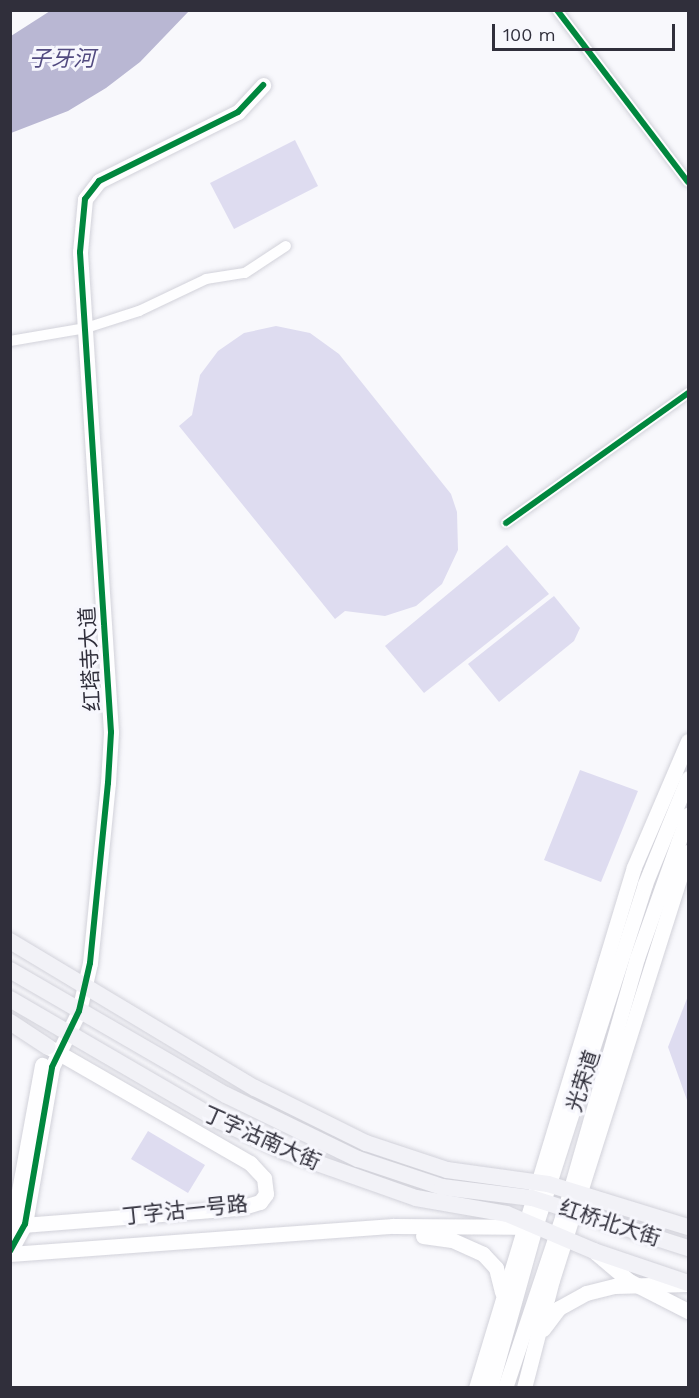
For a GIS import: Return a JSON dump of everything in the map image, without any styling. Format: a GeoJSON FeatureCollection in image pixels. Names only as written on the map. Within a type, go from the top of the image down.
{"type":"FeatureCollection","features":[{"type":"Feature","properties":{"kind":"main road","name":"红塔寺大道"},"geometry":{"type":"LineString","coordinates":[[52,1049],[85,987],[90,963],[111,732],[80,252],[85,199],[99,181],[238,112],[263,86]]}},
{"type":"Feature","properties":{"kind":"main road"},"geometry":{"type":"LineString","coordinates":[[476,1388],[502,1294],[540,1192],[634,867],[688,741]]}},
{"type":"Feature","properties":{"kind":"main road","name":"光荣道"},"geometry":{"type":"LineString","coordinates":[[540,1192],[645,884],[688,778]]}},
{"type":"Feature","properties":{"kind":"main road","name":"光荣道"},"geometry":{"type":"LineString","coordinates":[[575,1193],[637,958],[688,815]]}},
{"type":"Feature","properties":{"kind":"main road"},"geometry":{"type":"LineString","coordinates":[[505,1388],[511,1366],[561,1237],[688,852]]}},
{"type":"Feature","properties":{"kind":"main road"},"geometry":{"type":"LineString","coordinates":[[10,941],[255,1088],[366,1143],[447,1170],[540,1192],[575,1193],[688,1227]]}},
{"type":"Feature","properties":{"kind":"main road","name":"丁字沽南大街"},"geometry":{"type":"LineString","coordinates":[[10,970],[226,1095],[358,1159],[442,1187],[540,1192]]}},
{"type":"Feature","properties":{"kind":"main road","name":"丁字沽南大街"},"geometry":{"type":"LineString","coordinates":[[10,999],[220,1121],[283,1151],[416,1198],[495,1211],[528,1225]]}},
{"type":"Feature","properties":{"kind":"main road"},"geometry":{"type":"LineString","coordinates":[[10,1022],[52,1049],[10,1252]]}},
{"type":"Feature","properties":{"kind":"main road","name":"丁字沽一号路"},"geometry":{"type":"LineString","coordinates":[[15,1229],[240,1208],[260,1202],[266,1194],[264,1178],[250,1163],[52,1049]]}},
{"type":"Feature","properties":{"kind":"main road","name":"红桥北大街"},"geometry":{"type":"LineString","coordinates":[[540,1192],[570,1210],[688,1248]]}},
{"type":"Feature","properties":{"kind":"main road"},"geometry":{"type":"LineString","coordinates":[[490,1388],[528,1225]]}},
{"type":"Feature","properties":{"kind":"main road","name":"红桥北大街"},"geometry":{"type":"LineString","coordinates":[[528,1225],[594,1251],[688,1283]]}},
{"type":"Feature","properties":{"kind":"main road","name":"丁字沽一号路"},"geometry":{"type":"LineString","coordinates":[[10,1252],[363,1229],[528,1225]]}},
{"type":"Feature","properties":{"kind":"main road"},"geometry":{"type":"LineString","coordinates":[[363,1229],[443,1238],[469,1246],[496,1268],[502,1294]]}},
{"type":"Feature","properties":{"kind":"main road"},"geometry":{"type":"LineString","coordinates":[[524,1388],[561,1237]]}},
{"type":"Feature","properties":{"kind":"main road"},"geometry":{"type":"LineString","coordinates":[[594,1251],[637,1286],[688,1311]]}},
{"type":"Feature","properties":{"kind":"main road"},"geometry":{"type":"LineString","coordinates":[[537,1339],[548,1320],[572,1299],[600,1289],[688,1283]]}},
{"type":"Feature","properties":{"kind":"street"},"geometry":{"type":"LineString","coordinates":[[556,10],[688,182]]}},
{"type":"Feature","properties":{"kind":"street"},"geometry":{"type":"LineString","coordinates":[[10,341],[86,328],[139,311],[206,279],[245,273],[286,246]]}},
{"type":"Feature","properties":{"kind":"street"},"geometry":{"type":"LineString","coordinates":[[506,523],[688,393]]}},
{"type":"Feature","properties":{"kind":"shaded area"},"geometry":{"type":"Polygon","coordinates":[[[295,140],[318,186],[234,229],[210,183],[295,140]]]}},
{"type":"Feature","properties":{"kind":"shaded area"},"geometry":{"type":"Polygon","coordinates":[[[276,326],[310,333],[339,354],[451,494],[457,512],[458,550],[442,584],[416,606],[385,616],[345,611],[335,619],[179,426],[192,415],[200,375],[218,351],[244,333],[276,326]]]}},
{"type":"Feature","properties":{"kind":"shaded area"},"geometry":{"type":"Polygon","coordinates":[[[507,545],[549,594],[424,693],[385,646],[507,545]]]}},
{"type":"Feature","properties":{"kind":"shaded area"},"geometry":{"type":"Polygon","coordinates":[[[554,596],[580,628],[574,641],[499,702],[468,664],[554,596]]]}},
{"type":"Feature","properties":{"kind":"shaded area"},"geometry":{"type":"Polygon","coordinates":[[[580,770],[638,791],[601,882],[544,860],[580,770]]]}},
{"type":"Feature","properties":{"kind":"shaded area"},"geometry":{"type":"Polygon","coordinates":[[[688,996],[688,1103],[668,1047],[688,996]]]}},
{"type":"Feature","properties":{"kind":"shaded area"},"geometry":{"type":"Polygon","coordinates":[[[148,1131],[205,1165],[188,1193],[131,1159],[148,1131]]]}},
{"type":"Feature","properties":{"kind":"water","name":"子牙河"},"geometry":{"type":"Polygon","coordinates":[[[50,11],[189,11],[140,62],[106,88],[68,111],[11,133],[11,36],[50,11]]]}},
{"type":"Feature","properties":{"kind":"cycle path"},"geometry":{"type":"LineString","coordinates":[[557,10],[688,182]]}},
{"type":"Feature","properties":{"kind":"cycle path"},"geometry":{"type":"LineString","coordinates":[[10,1251],[25,1224],[52,1067],[79,1011],[90,963],[108,783],[111,732],[80,252],[85,199],[99,181],[238,112],[263,85]]}},
{"type":"Feature","properties":{"kind":"cycle path"},"geometry":{"type":"LineString","coordinates":[[506,523],[688,393]]}}]}
